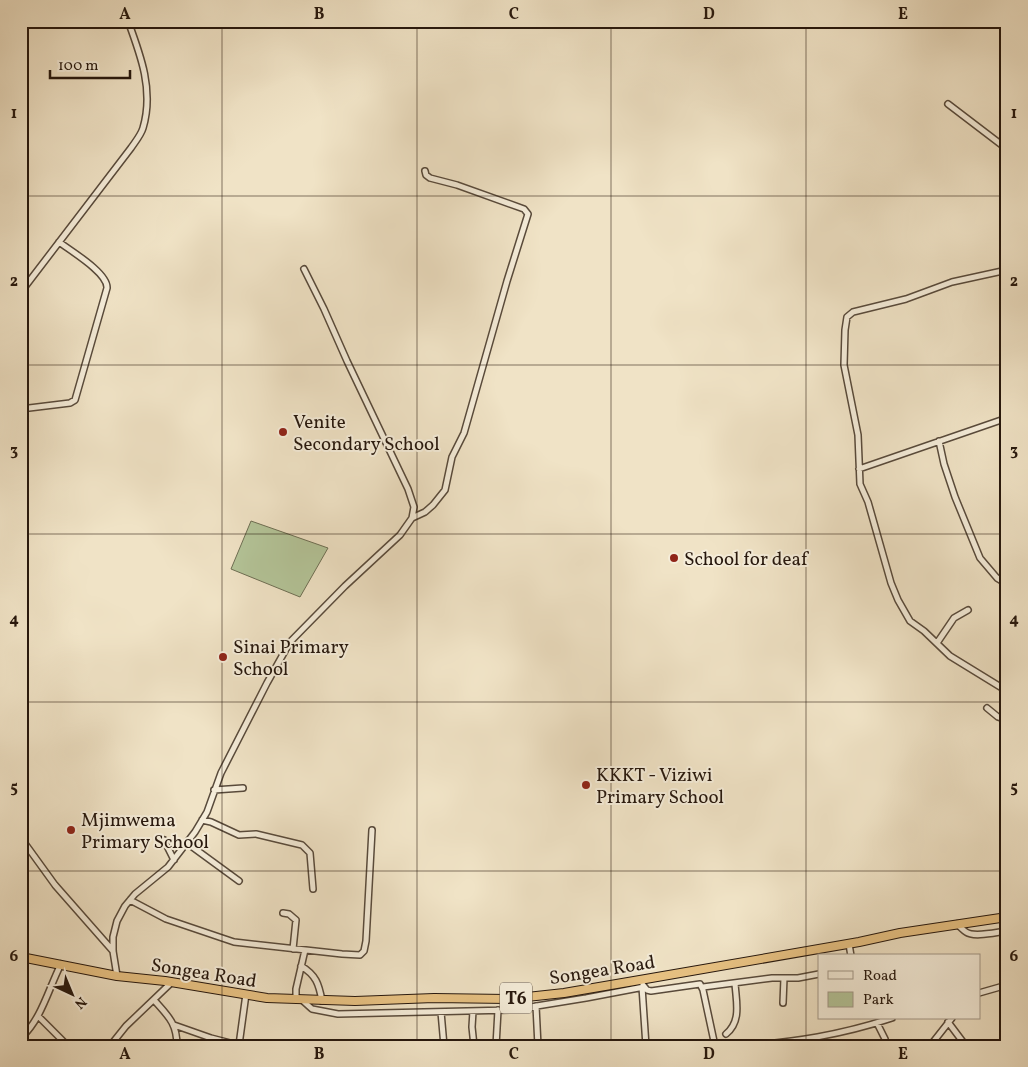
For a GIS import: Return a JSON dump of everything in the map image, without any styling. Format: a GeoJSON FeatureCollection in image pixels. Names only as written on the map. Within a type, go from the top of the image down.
{"type":"FeatureCollection","features":[{"type":"Feature","properties":{"kind":"highway","name":"Songea Road"},"geometry":{"type":"LineString","coordinates":[[21,957],[117,976],[299,1000],[508,999],[642,985],[900,933],[1007,917]]}},
{"type":"Feature","properties":{"kind":"street"},"geometry":{"type":"LineString","coordinates":[[21,292],[132,148],[142,130],[148,106],[148,89],[135,38],[128,21]]}},
{"type":"Feature","properties":{"kind":"street"},"geometry":{"type":"LineString","coordinates":[[550,21],[562,21]]}},
{"type":"Feature","properties":{"kind":"street"},"geometry":{"type":"LineString","coordinates":[[948,104],[1007,149]]}},
{"type":"Feature","properties":{"kind":"street"},"geometry":{"type":"LineString","coordinates":[[412,518],[425,512],[445,490],[452,457],[464,433],[528,214],[524,209],[457,185],[430,178],[426,175],[425,171]]}},
{"type":"Feature","properties":{"kind":"street"},"geometry":{"type":"LineString","coordinates":[[21,409],[70,403],[74,400],[107,288],[105,278],[99,272],[59,242]]}},
{"type":"Feature","properties":{"kind":"street"},"geometry":{"type":"LineString","coordinates":[[117,976],[113,937],[117,921],[130,900],[174,860],[202,820],[221,773],[290,642],[345,586],[400,535],[412,518],[414,507],[408,489],[344,356],[324,308],[304,270]]}},
{"type":"Feature","properties":{"kind":"street"},"geometry":{"type":"LineString","coordinates":[[1007,270],[952,282],[906,299],[853,312],[847,317],[844,365],[858,435],[860,484],[868,502],[891,583],[898,600],[910,621],[950,656],[1004,689],[1007,670]]}},
{"type":"Feature","properties":{"kind":"street"},"geometry":{"type":"LineString","coordinates":[[859,469],[1007,418]]}},
{"type":"Feature","properties":{"kind":"street"},"geometry":{"type":"LineString","coordinates":[[940,441],[955,497],[980,558],[997,578],[1007,584]]}},
{"type":"Feature","properties":{"kind":"street"},"geometry":{"type":"LineString","coordinates":[[937,643],[954,618],[968,610]]}},
{"type":"Feature","properties":{"kind":"street"},"geometry":{"type":"LineString","coordinates":[[987,708],[998,717],[1007,720]]}},
{"type":"Feature","properties":{"kind":"street"},"geometry":{"type":"LineString","coordinates":[[214,790],[243,788]]}},
{"type":"Feature","properties":{"kind":"street"},"geometry":{"type":"LineString","coordinates":[[202,820],[239,835],[256,834],[302,846],[310,853],[313,889]]}},
{"type":"Feature","properties":{"kind":"street"},"geometry":{"type":"LineString","coordinates":[[130,900],[166,919],[212,936],[251,945],[360,955],[364,951],[372,830]]}},
{"type":"Feature","properties":{"kind":"street"},"geometry":{"type":"LineString","coordinates":[[21,838],[55,885],[113,951]]}},
{"type":"Feature","properties":{"kind":"street"},"geometry":{"type":"LineString","coordinates":[[164,840],[174,860]]}},
{"type":"Feature","properties":{"kind":"street"},"geometry":{"type":"LineString","coordinates":[[187,843],[239,881]]}},
{"type":"Feature","properties":{"kind":"street"},"geometry":{"type":"LineString","coordinates":[[283,913],[294,916],[296,920],[293,948]]}},
{"type":"Feature","properties":{"kind":"street"},"geometry":{"type":"LineString","coordinates":[[957,924],[970,934],[989,934],[1007,931]]}},
{"type":"Feature","properties":{"kind":"street"},"geometry":{"type":"LineString","coordinates":[[849,944],[851,954]]}},
{"type":"Feature","properties":{"kind":"street"},"geometry":{"type":"LineString","coordinates":[[306,950],[296,989],[299,1000],[312,1009],[338,1014],[498,1010],[586,998],[642,985],[651,991],[698,983],[703,987],[715,1046]]}},
{"type":"Feature","properties":{"kind":"street"},"geometry":{"type":"LineString","coordinates":[[21,1038],[38,1016],[61,964]]}},
{"type":"Feature","properties":{"kind":"street"},"geometry":{"type":"LineString","coordinates":[[301,966],[313,974],[318,981],[322,1000]]}},
{"type":"Feature","properties":{"kind":"street"},"geometry":{"type":"LineString","coordinates":[[703,987],[798,978],[818,974]]}},
{"type":"Feature","properties":{"kind":"street"},"geometry":{"type":"LineString","coordinates":[[783,1003],[784,978]]}},
{"type":"Feature","properties":{"kind":"street"},"geometry":{"type":"LineString","coordinates":[[110,1046],[126,1026],[172,982]]}},
{"type":"Feature","properties":{"kind":"street"},"geometry":{"type":"LineString","coordinates":[[726,1034],[737,1020],[735,983]]}},
{"type":"Feature","properties":{"kind":"street"},"geometry":{"type":"LineString","coordinates":[[642,985],[646,1046]]}},
{"type":"Feature","properties":{"kind":"street"},"geometry":{"type":"LineString","coordinates":[[980,993],[1007,985]]}},
{"type":"Feature","properties":{"kind":"street"},"geometry":{"type":"LineString","coordinates":[[174,1026],[238,1045],[246,994]]}},
{"type":"Feature","properties":{"kind":"street"},"geometry":{"type":"LineString","coordinates":[[154,1000],[171,1018],[176,1029],[177,1046]]}},
{"type":"Feature","properties":{"kind":"street"},"geometry":{"type":"LineString","coordinates":[[536,1006],[538,1046]]}},
{"type":"Feature","properties":{"kind":"street"},"geometry":{"type":"LineString","coordinates":[[496,1046],[498,1010]]}},
{"type":"Feature","properties":{"kind":"street"},"geometry":{"type":"LineString","coordinates":[[473,1011],[474,1046]]}},
{"type":"Feature","properties":{"kind":"street"},"geometry":{"type":"LineString","coordinates":[[441,1012],[444,1046]]}},
{"type":"Feature","properties":{"kind":"street"},"geometry":{"type":"LineString","coordinates":[[38,1016],[68,1046]]}},
{"type":"Feature","properties":{"kind":"street"},"geometry":{"type":"LineString","coordinates":[[930,1046],[950,1020],[966,1046]]}},
{"type":"Feature","properties":{"kind":"street"},"geometry":{"type":"LineString","coordinates":[[741,1046],[799,1041],[847,1032],[877,1021],[886,1046]]}},
{"type":"Feature","properties":{"kind":"green space"},"geometry":{"type":"Polygon","coordinates":[[[251,521],[328,548],[300,597],[231,569],[251,521]]]}},
{"type":"Feature","properties":{"kind":"place","name":"Venite Secondary School"},"geometry":{"type":"Point","coordinates":[283,432]}},
{"type":"Feature","properties":{"kind":"place","name":"School for deaf"},"geometry":{"type":"Point","coordinates":[674,558]}},
{"type":"Feature","properties":{"kind":"place","name":"Sinai Primary School"},"geometry":{"type":"Point","coordinates":[223,657]}},
{"type":"Feature","properties":{"kind":"place","name":"KKKT - Viziwi Primary School"},"geometry":{"type":"Point","coordinates":[586,785]}},
{"type":"Feature","properties":{"kind":"place","name":"Mjimwema Primary School"},"geometry":{"type":"Point","coordinates":[71,830]}}]}
